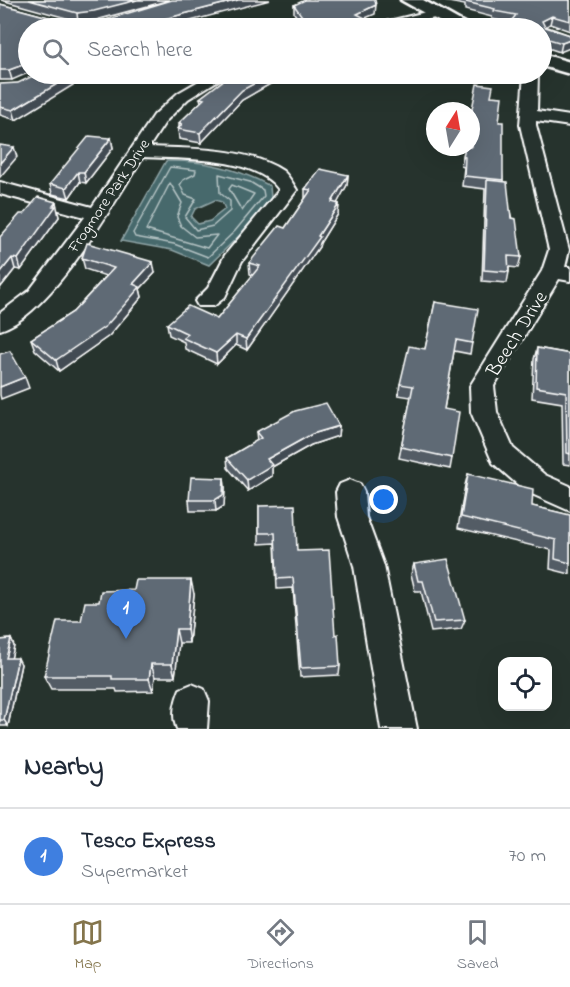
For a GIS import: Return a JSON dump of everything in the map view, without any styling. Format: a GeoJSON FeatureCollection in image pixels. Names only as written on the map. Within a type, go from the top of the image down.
{"type":"FeatureCollection","features":[{"type":"Feature","properties":{"kind":"street"},"geometry":{"type":"LineString","coordinates":[[410,0],[443,18]]}},
{"type":"Feature","properties":{"kind":"street"},"geometry":{"type":"LineString","coordinates":[[418,18],[434,14]]}},
{"type":"Feature","properties":{"kind":"street"},"geometry":{"type":"LineString","coordinates":[[552,65],[570,68]]}},
{"type":"Feature","properties":{"kind":"street","name":"Frogmore Park Drive"},"geometry":{"type":"LineString","coordinates":[[0,322],[15,315],[37,296],[97,214],[160,118],[183,96],[204,84]]}},
{"type":"Feature","properties":{"kind":"street"},"geometry":{"type":"LineString","coordinates":[[535,84],[528,125],[559,250],[562,273]]}},
{"type":"Feature","properties":{"kind":"street"},"geometry":{"type":"LineString","coordinates":[[528,115],[570,121]]}},
{"type":"Feature","properties":{"kind":"street"},"geometry":{"type":"LineString","coordinates":[[138,152],[203,155],[252,166],[278,176],[288,190],[266,220],[232,259],[217,292],[206,301]]}},
{"type":"Feature","properties":{"kind":"street"},"geometry":{"type":"LineString","coordinates":[[0,188],[71,209],[97,214]]}},
{"type":"Feature","properties":{"kind":"street","name":"Beech Drive"},"geometry":{"type":"LineString","coordinates":[[562,273],[482,386],[484,412],[503,455],[535,483],[570,499]]}},
{"type":"Feature","properties":{"kind":"street"},"geometry":{"type":"LineString","coordinates":[[350,492],[352,517],[369,566],[399,729]]}},
{"type":"Feature","properties":{"kind":"water"},"geometry":{"type":"Polygon","coordinates":[[[166,161],[193,162],[220,167],[270,186],[271,198],[239,236],[209,265],[172,250],[121,241],[166,161]],[[215,200],[195,209],[191,217],[198,224],[210,221],[225,209],[222,202],[215,200]]]}},
{"type":"Feature","properties":{"kind":"building"},"geometry":{"type":"Polygon","coordinates":[[[29,0],[137,0],[77,13],[29,0]]]}},
{"type":"Feature","properties":{"kind":"building"},"geometry":{"type":"Polygon","coordinates":[[[172,0],[238,0],[168,18],[112,18],[172,0]]]}},
{"type":"Feature","properties":{"kind":"building"},"geometry":{"type":"Polygon","coordinates":[[[305,0],[375,0],[376,5],[357,14],[365,18],[303,18],[294,5],[305,0]]]}},
{"type":"Feature","properties":{"kind":"building"},"geometry":{"type":"Polygon","coordinates":[[[468,0],[570,0],[570,21],[552,16],[514,18],[516,15],[466,2],[468,0]]]}},
{"type":"Feature","properties":{"kind":"building"},"geometry":{"type":"Polygon","coordinates":[[[0,4],[52,18],[18,18],[18,67],[9,70],[0,70],[0,4]]]}},
{"type":"Feature","properties":{"kind":"building"},"geometry":{"type":"Polygon","coordinates":[[[552,29],[570,35],[570,40],[562,43],[552,40],[552,29]]]}},
{"type":"Feature","properties":{"kind":"building"},"geometry":{"type":"Polygon","coordinates":[[[0,84],[57,84],[13,110],[0,107],[0,84]]]}},
{"type":"Feature","properties":{"kind":"building"},"geometry":{"type":"Polygon","coordinates":[[[219,84],[253,84],[242,90],[200,133],[178,129],[182,124],[179,123],[204,99],[200,98],[219,84]]]}},
{"type":"Feature","properties":{"kind":"building"},"geometry":{"type":"Polygon","coordinates":[[[477,84],[493,86],[491,96],[502,97],[499,122],[503,122],[503,180],[464,176],[465,157],[463,156],[480,156],[480,102],[473,102],[477,84]]]}},
{"type":"Feature","properties":{"kind":"building"},"geometry":{"type":"Polygon","coordinates":[[[89,136],[111,138],[84,172],[78,172],[66,188],[50,184],[89,136]]]}},
{"type":"Feature","properties":{"kind":"building"},"geometry":{"type":"Polygon","coordinates":[[[0,145],[14,147],[0,163],[0,145]]]}},
{"type":"Feature","properties":{"kind":"building"},"geometry":{"type":"Polygon","coordinates":[[[320,169],[348,175],[332,202],[339,204],[318,236],[320,237],[246,339],[236,335],[216,353],[183,338],[188,334],[167,324],[188,306],[217,319],[260,266],[249,263],[279,226],[285,228],[311,190],[305,189],[320,169]]]}},
{"type":"Feature","properties":{"kind":"building"},"geometry":{"type":"Polygon","coordinates":[[[487,180],[507,182],[511,218],[516,219],[521,257],[508,256],[509,272],[484,270],[487,180]]]}},
{"type":"Feature","properties":{"kind":"building"},"geometry":{"type":"Polygon","coordinates":[[[38,197],[56,202],[53,206],[56,206],[18,259],[12,258],[0,273],[0,237],[38,197]]]}},
{"type":"Feature","properties":{"kind":"building"},"geometry":{"type":"Polygon","coordinates":[[[87,243],[153,262],[133,284],[140,287],[106,326],[56,360],[31,339],[73,312],[114,268],[82,258],[87,243]]]}},
{"type":"Feature","properties":{"kind":"building"},"geometry":{"type":"Polygon","coordinates":[[[435,302],[478,309],[472,343],[456,340],[444,409],[459,412],[452,458],[401,447],[413,386],[400,384],[409,346],[425,349],[435,302]]]}},
{"type":"Feature","properties":{"kind":"building"},"geometry":{"type":"Polygon","coordinates":[[[537,348],[570,354],[570,454],[567,453],[566,392],[536,387],[537,348]]]}},
{"type":"Feature","properties":{"kind":"building"},"geometry":{"type":"Polygon","coordinates":[[[10,351],[25,377],[0,387],[0,354],[10,351]]]}},
{"type":"Feature","properties":{"kind":"building"},"geometry":{"type":"Polygon","coordinates":[[[326,403],[339,426],[312,434],[267,459],[272,465],[247,480],[227,458],[261,438],[256,432],[295,411],[326,403]]]}},
{"type":"Feature","properties":{"kind":"building"},"geometry":{"type":"Polygon","coordinates":[[[468,474],[533,489],[532,506],[570,515],[570,563],[555,559],[556,540],[461,517],[468,474]]]}},
{"type":"Feature","properties":{"kind":"building"},"geometry":{"type":"Polygon","coordinates":[[[191,477],[224,478],[223,495],[215,500],[189,500],[191,477]]]}},
{"type":"Feature","properties":{"kind":"building"},"geometry":{"type":"Polygon","coordinates":[[[295,505],[297,551],[329,550],[335,635],[338,634],[340,666],[301,668],[293,578],[277,579],[275,533],[259,533],[259,506],[295,505]]]}},
{"type":"Feature","properties":{"kind":"building"},"geometry":{"type":"Polygon","coordinates":[[[448,559],[465,620],[434,622],[423,581],[418,581],[414,564],[448,559]]]}},
{"type":"Feature","properties":{"kind":"building"},"geometry":{"type":"Polygon","coordinates":[[[136,580],[191,580],[187,629],[176,629],[172,664],[151,664],[149,679],[112,679],[112,676],[44,676],[57,621],[81,621],[85,602],[99,602],[101,591],[134,590],[136,580]]]}},
{"type":"Feature","properties":{"kind":"building"},"geometry":{"type":"Polygon","coordinates":[[[11,639],[6,658],[18,658],[4,720],[0,720],[0,640],[11,639]]]}},
{"type":"Feature","properties":{"kind":"place","name":"Tesco Express"},"geometry":{"type":"Point","coordinates":[126,639]}}]}
